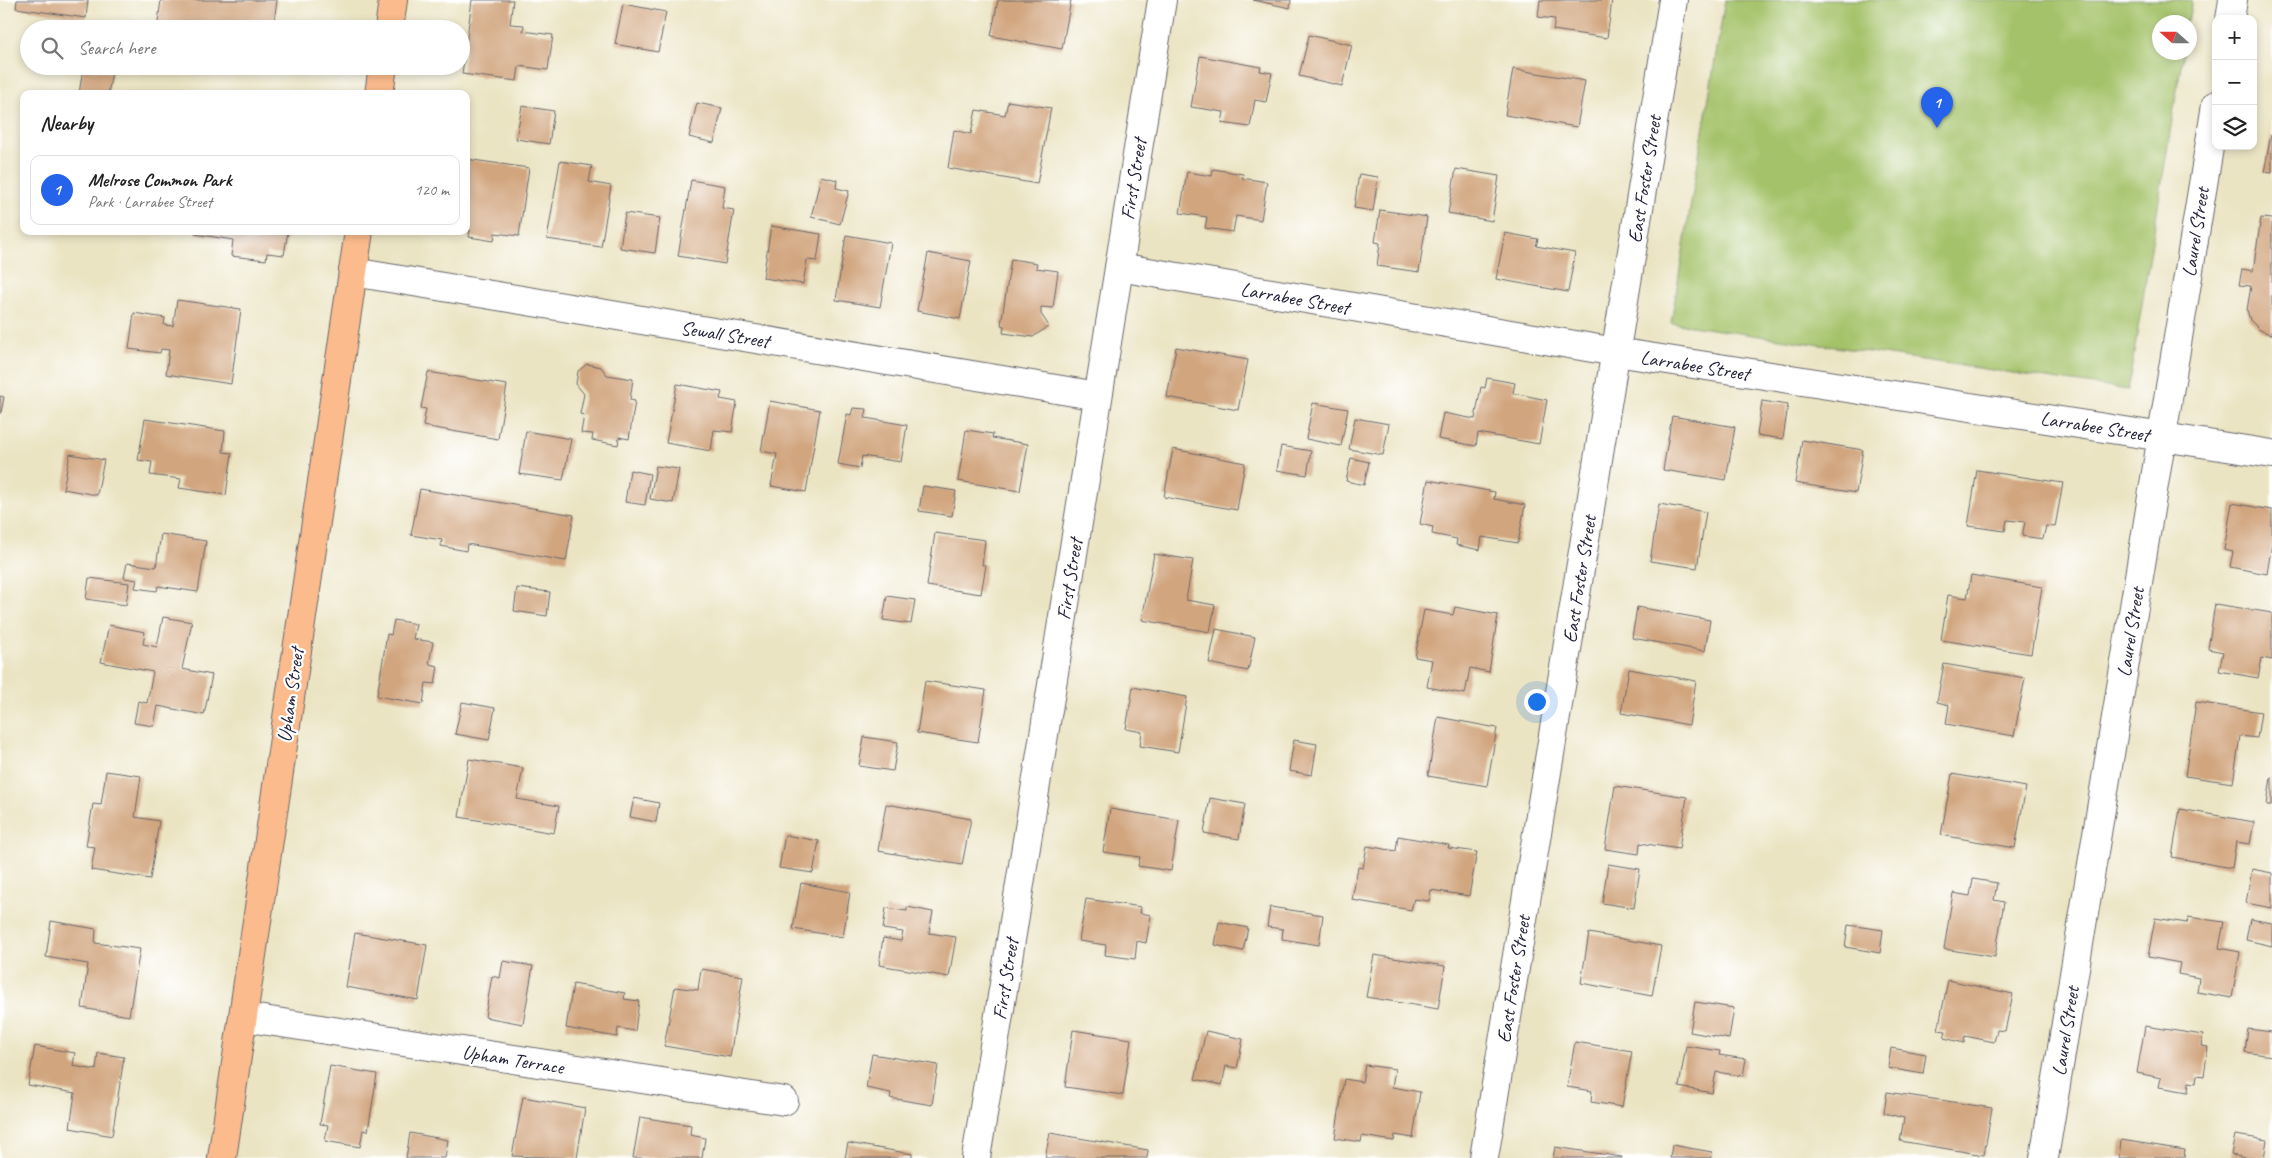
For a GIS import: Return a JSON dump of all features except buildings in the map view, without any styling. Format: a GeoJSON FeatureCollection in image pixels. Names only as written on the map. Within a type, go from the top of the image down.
{"type":"FeatureCollection","features":[{"type":"Feature","properties":{"kind":"main road"},"geometry":{"type":"LineString","coordinates":[[390,20],[393,0]]}},
{"type":"Feature","properties":{"kind":"main road"},"geometry":{"type":"LineString","coordinates":[[380,90],[382,75]]}},
{"type":"Feature","properties":{"kind":"main road","name":"Upham Street"},"geometry":{"type":"LineString","coordinates":[[222,1158],[358,235]]}},
{"type":"Feature","properties":{"kind":"street","name":"First Street"},"geometry":{"type":"LineString","coordinates":[[976,1158],[1162,0]]}},
{"type":"Feature","properties":{"kind":"street","name":"East Foster Street"},"geometry":{"type":"LineString","coordinates":[[1484,1158],[1673,0]]}},
{"type":"Feature","properties":{"kind":"street"},"geometry":{"type":"LineString","coordinates":[[2231,15],[2233,0]]}},
{"type":"Feature","properties":{"kind":"street","name":"Laurel Street"},"geometry":{"type":"LineString","coordinates":[[2044,1158],[2212,130]]}},
{"type":"Feature","properties":{"kind":"street","name":"Larrabee Street"},"geometry":{"type":"LineString","coordinates":[[1119,267],[1616,352],[2272,454]]}},
{"type":"Feature","properties":{"kind":"street","name":"Sewall Street"},"geometry":{"type":"LineString","coordinates":[[353,272],[1098,396]]}},
{"type":"Feature","properties":{"kind":"street","name":"Upham Terrace"},"geometry":{"type":"LineString","coordinates":[[243,1016],[784,1101]]}},
{"type":"Feature","properties":{"kind":"green space"},"geometry":{"type":"Polygon","coordinates":[[[1725,0],[2192,0],[2189,15],[2152,15],[2152,60],[2182,60],[2128,390],[1671,323],[1725,0]]]}},
{"type":"Feature","properties":{"kind":"place","name":"Melrose Common Park"},"geometry":{"type":"Point","coordinates":[1937,128]}}]}
